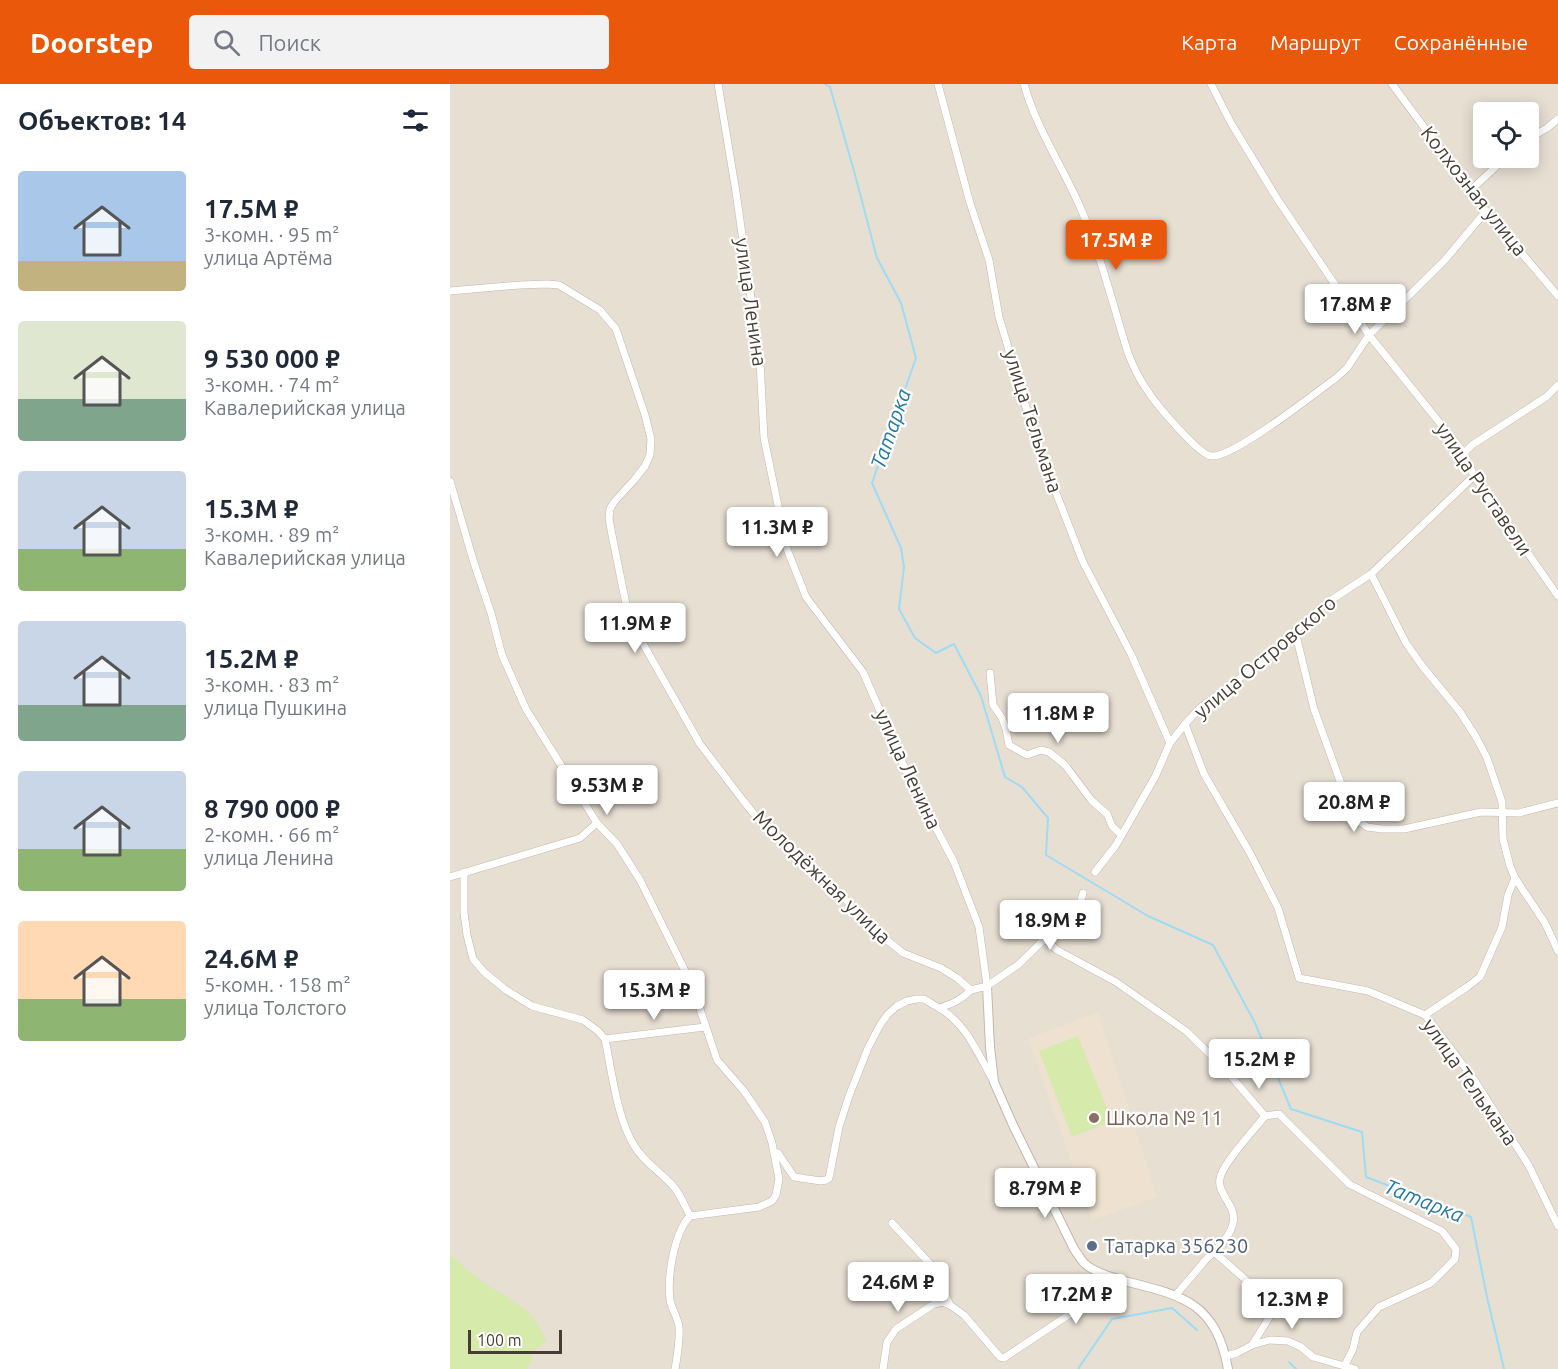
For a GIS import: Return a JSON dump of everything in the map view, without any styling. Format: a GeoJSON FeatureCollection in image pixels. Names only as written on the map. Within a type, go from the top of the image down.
{"type":"FeatureCollection","features":[{"type":"Feature","properties":{"kind":"street","name":"улица Ленина"},"geometry":{"type":"LineString","coordinates":[[718,84],[760,362],[764,438],[787,549],[806,597],[863,672],[907,773],[954,862],[979,927],[987,986],[994,1082],[1074,1249],[1085,1263],[1121,1280],[1176,1295],[1190,1302],[1206,1316],[1215,1328],[1221,1339],[1228,1369]]}},
{"type":"Feature","properties":{"kind":"street","name":"улица Тельмана"},"geometry":{"type":"LineString","coordinates":[[938,84],[970,203],[989,260],[999,317],[1037,444],[1083,561],[1131,654],[1170,743]]}},
{"type":"Feature","properties":{"kind":"street"},"geometry":{"type":"LineString","coordinates":[[1024,84],[1029,103],[1080,208],[1099,255],[1134,368],[1148,392],[1196,447],[1212,456],[1234,449],[1259,434],[1336,378],[1347,368],[1369,335],[1444,261],[1486,211]]}},
{"type":"Feature","properties":{"kind":"street","name":"улица Руставели"},"geometry":{"type":"LineString","coordinates":[[1211,84],[1231,123],[1278,200],[1369,335],[1464,453],[1474,476],[1558,596]]}},
{"type":"Feature","properties":{"kind":"street","name":"Колхозная улица"},"geometry":{"type":"LineString","coordinates":[[1392,84],[1486,211],[1558,296]]}},
{"type":"Feature","properties":{"kind":"street"},"geometry":{"type":"LineString","coordinates":[[1539,133],[1558,119]]}},
{"type":"Feature","properties":{"kind":"street"},"geometry":{"type":"LineString","coordinates":[[1471,190],[1494,168]]}},
{"type":"Feature","properties":{"kind":"street","name":"Молодёжная улица"},"geometry":{"type":"LineString","coordinates":[[450,291],[520,285],[559,285],[600,310],[616,329],[651,439],[650,455],[645,466],[610,509],[611,530],[629,618],[700,744],[762,824],[804,858],[882,936],[903,953],[941,968],[971,990]]}},
{"type":"Feature","properties":{"kind":"street"},"geometry":{"type":"LineString","coordinates":[[1464,453],[1472,445],[1546,398],[1558,386]]}},
{"type":"Feature","properties":{"kind":"street","name":"улица Островского"},"geometry":{"type":"LineString","coordinates":[[1095,872],[1121,835],[1155,777],[1170,743],[1200,708],[1280,648],[1325,604],[1371,574],[1474,476]]}},
{"type":"Feature","properties":{"kind":"street"},"geometry":{"type":"LineString","coordinates":[[450,481],[502,655],[526,709],[597,823],[617,844],[640,880],[692,985],[717,1060],[744,1091],[765,1122],[772,1143],[779,1179],[776,1195],[772,1201],[759,1207],[690,1216],[677,1236],[670,1278],[670,1299],[679,1328],[675,1369]]}},
{"type":"Feature","properties":{"kind":"street"},"geometry":{"type":"LineString","coordinates":[[1371,574],[1406,643],[1460,712],[1487,758],[1502,802],[1503,839],[1515,878],[1545,923],[1558,951]]}},
{"type":"Feature","properties":{"kind":"street"},"geometry":{"type":"LineString","coordinates":[[1295,631],[1314,709],[1348,803],[1355,818],[1366,827],[1404,829],[1481,812],[1519,813],[1558,803]]}},
{"type":"Feature","properties":{"kind":"street"},"geometry":{"type":"LineString","coordinates":[[990,673],[993,705],[1002,718],[1009,745],[1027,755],[1041,750],[1065,765],[1092,801],[1107,814],[1112,826],[1121,835]]}},
{"type":"Feature","properties":{"kind":"street","name":"улица Тельмана"},"geometry":{"type":"LineString","coordinates":[[1185,724],[1204,774],[1250,853],[1278,908],[1299,978],[1368,991],[1425,1015],[1473,1078],[1529,1166],[1558,1226]]}},
{"type":"Feature","properties":{"kind":"street"},"geometry":{"type":"LineString","coordinates":[[450,877],[580,838],[597,823]]}},
{"type":"Feature","properties":{"kind":"street"},"geometry":{"type":"LineString","coordinates":[[464,872],[466,935],[473,959],[484,972],[506,990],[532,1006],[583,1020],[598,1030],[605,1039],[626,1130],[635,1148],[673,1186],[690,1216]]}},
{"type":"Feature","properties":{"kind":"street"},"geometry":{"type":"LineString","coordinates":[[1425,1015],[1480,977],[1502,927],[1508,895],[1515,878]]}},
{"type":"Feature","properties":{"kind":"street"},"geometry":{"type":"LineString","coordinates":[[939,1008],[963,999],[971,990],[987,986],[1018,965],[1080,904],[1083,893]]}},
{"type":"Feature","properties":{"kind":"street"},"geometry":{"type":"LineString","coordinates":[[1045,939],[1057,950],[1116,982],[1186,1031],[1224,1068],[1265,1116]]}},
{"type":"Feature","properties":{"kind":"street"},"geometry":{"type":"LineString","coordinates":[[772,1143],[794,1178],[821,1181],[829,1178],[842,1116],[868,1048],[888,1014],[897,1006],[908,1001],[924,999],[948,1013],[972,1042],[994,1082]]}},
{"type":"Feature","properties":{"kind":"street"},"geometry":{"type":"LineString","coordinates":[[605,1039],[705,1027]]}},
{"type":"Feature","properties":{"kind":"street"},"geometry":{"type":"LineString","coordinates":[[1176,1295],[1230,1232],[1233,1216],[1231,1206],[1221,1191],[1222,1172],[1265,1116],[1279,1114],[1349,1184],[1442,1231],[1456,1249],[1455,1259],[1431,1283],[1378,1307],[1357,1332],[1353,1349],[1345,1365]]}},
{"type":"Feature","properties":{"kind":"street"},"geometry":{"type":"LineString","coordinates":[[892,1223],[932,1266],[950,1305]]}},
{"type":"Feature","properties":{"kind":"street"},"geometry":{"type":"LineString","coordinates":[[1214,1252],[1270,1302],[1272,1313],[1252,1345]]}},
{"type":"Feature","properties":{"kind":"street"},"geometry":{"type":"LineString","coordinates":[[883,1369],[887,1342],[896,1329],[934,1304],[942,1302],[964,1315],[1000,1357],[1004,1358],[1121,1280]]}},
{"type":"Feature","properties":{"kind":"street"},"geometry":{"type":"LineString","coordinates":[[1226,1356],[1252,1345],[1270,1341],[1288,1341],[1301,1347],[1313,1357],[1355,1369]]}},
{"type":"Feature","properties":{"kind":"shaded area","name":"Татарка"},"geometry":{"type":"Polygon","coordinates":[[[450,84],[1558,84],[1558,1369],[450,1369],[450,84]]]}},
{"type":"Feature","properties":{"kind":"shaded area","name":"Школа № 11"},"geometry":{"type":"Polygon","coordinates":[[[1098,1012],[1157,1197],[1092,1220],[1028,1039],[1098,1012]]]}},
{"type":"Feature","properties":{"kind":"green space"},"geometry":{"type":"Polygon","coordinates":[[[1078,1036],[1112,1121],[1072,1137],[1039,1051],[1078,1036]]]}},
{"type":"Feature","properties":{"kind":"green space"},"geometry":{"type":"Polygon","coordinates":[[[450,1254],[481,1281],[522,1307],[535,1320],[546,1341],[532,1352],[531,1363],[526,1369],[450,1369],[450,1254]]]}},
{"type":"Feature","properties":{"kind":"waterway","name":"Татарка"},"geometry":{"type":"LineString","coordinates":[[825,84],[830,87],[877,258],[901,303],[916,358],[872,483],[901,548],[904,567],[899,609],[915,638],[936,653],[954,644],[981,696],[1005,777],[1022,787],[1048,818],[1046,855],[1148,916],[1213,945],[1255,1023],[1291,1109],[1362,1132],[1366,1177],[1471,1217],[1504,1369]]}},
{"type":"Feature","properties":{"kind":"waterway"},"geometry":{"type":"LineString","coordinates":[[1078,1369],[1112,1319],[1172,1308],[1197,1330]]}},
{"type":"Feature","properties":{"kind":"waterway"},"geometry":{"type":"LineString","coordinates":[[1289,1362],[1296,1369]]}},
{"type":"Feature","properties":{"kind":"place","name":"Школа № 11"},"geometry":{"type":"Point","coordinates":[1094,1118]}},
{"type":"Feature","properties":{"kind":"place","name":"Татарка 356230"},"geometry":{"type":"Point","coordinates":[1092,1246]}}]}
